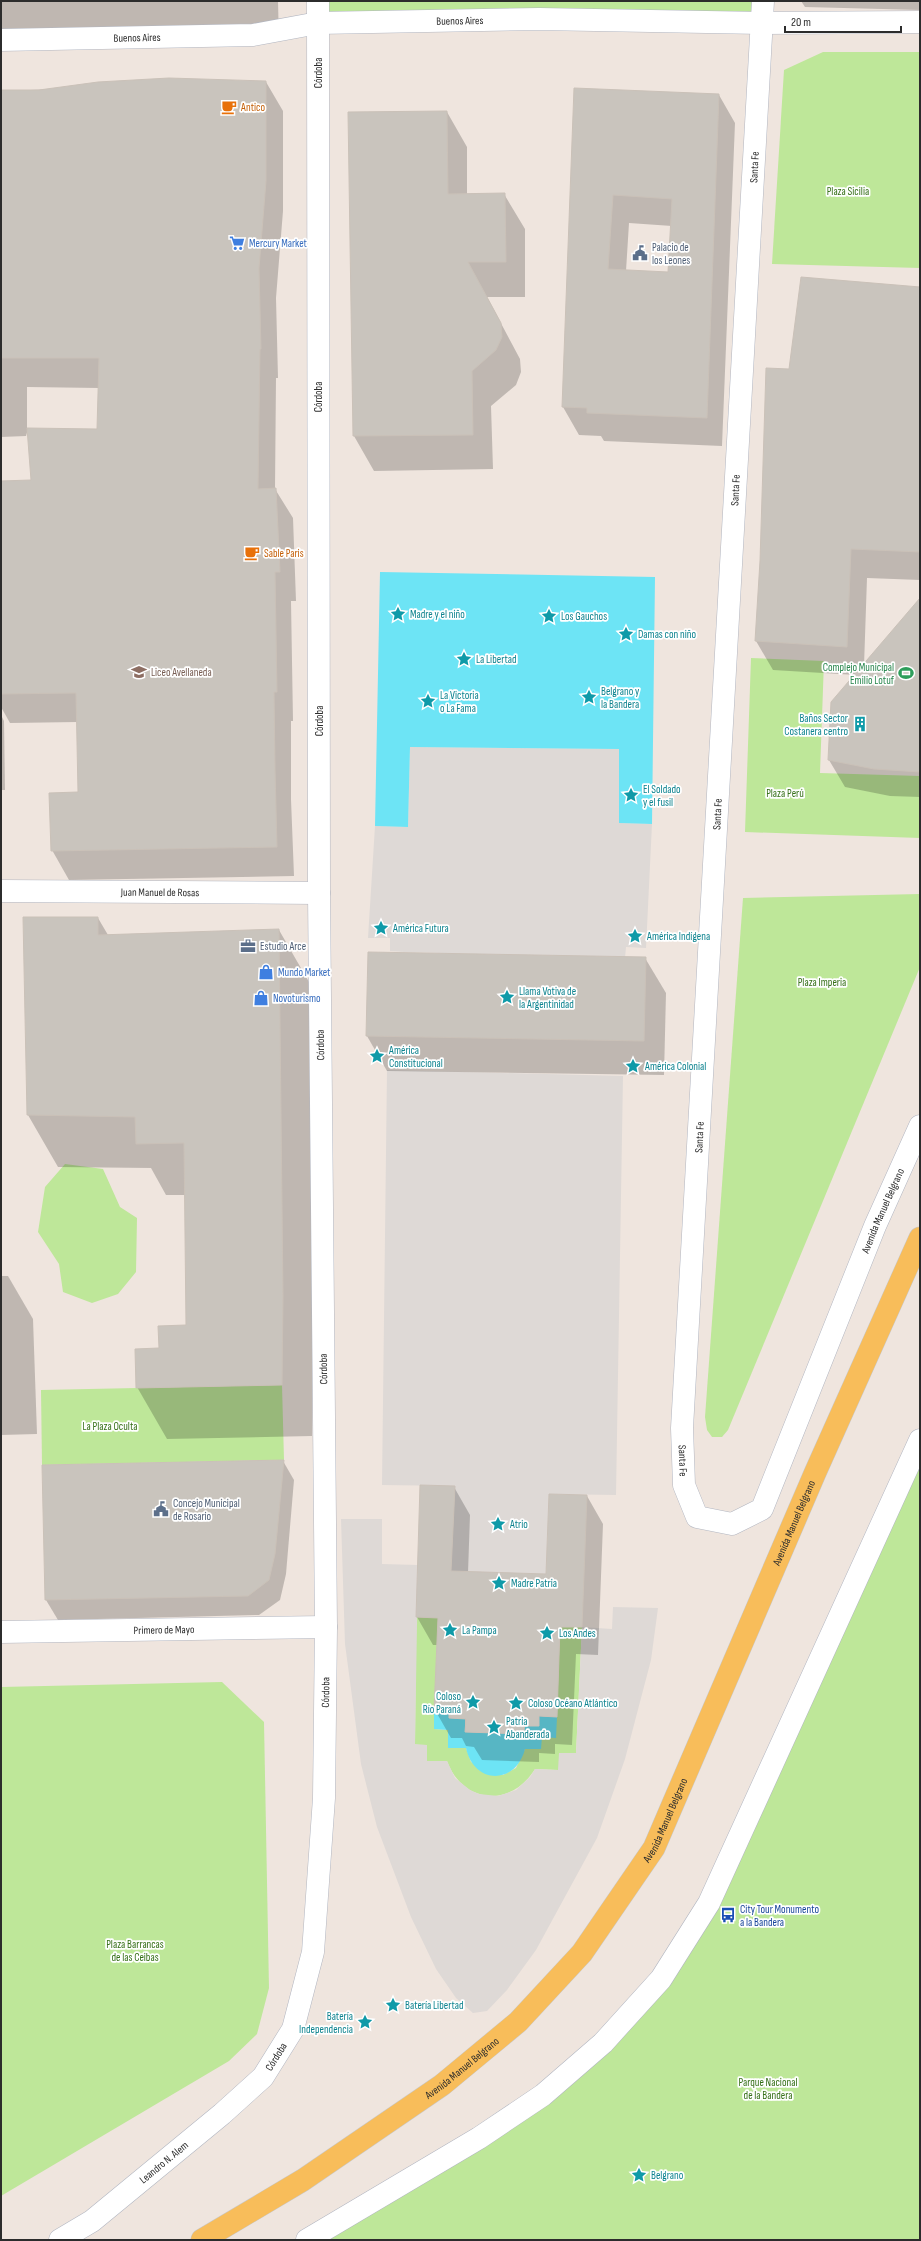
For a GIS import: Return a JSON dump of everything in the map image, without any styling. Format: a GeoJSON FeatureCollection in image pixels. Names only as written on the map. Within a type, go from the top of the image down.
{"type":"FeatureCollection","features":[{"type":"Feature","properties":{"kind":"main road","name":"Avenida Manuel Belgrano"},"geometry":{"type":"LineString","coordinates":[[202,2240],[303,2180],[442,2085],[518,2022],[582,1953],[654,1848],[815,1473],[920,1238]]}},
{"type":"Feature","properties":{"kind":"street","name":"Córdoba"},"geometry":{"type":"LineString","coordinates":[[263,2077],[293,2029],[313,1952],[324,1798],[326,1627],[319,893],[318,1]]}},
{"type":"Feature","properties":{"kind":"street","name":"Santa Fe"},"geometry":{"type":"LineString","coordinates":[[763,1],[682,1428],[684,1485],[697,1517],[732,1524],[762,1509],[776,1473]]}},
{"type":"Feature","properties":{"kind":"street","name":"Buenos Aires"},"geometry":{"type":"LineString","coordinates":[[1,40],[253,35],[318,23],[539,19],[762,23],[920,22]]}},
{"type":"Feature","properties":{"kind":"street","name":"Juan Manuel de Rosas"},"geometry":{"type":"LineString","coordinates":[[1,891],[319,893]]}},
{"type":"Feature","properties":{"kind":"street","name":"Avenida Manuel Belgrano"},"geometry":{"type":"LineString","coordinates":[[776,1473],[875,1226],[920,1126]]}},
{"type":"Feature","properties":{"kind":"street"},"geometry":{"type":"LineString","coordinates":[[307,2240],[479,2138],[543,2095],[603,2043],[661,1979],[709,1904],[920,1440]]}},
{"type":"Feature","properties":{"kind":"street","name":"Primero de Mayo"},"geometry":{"type":"LineString","coordinates":[[1,1632],[326,1627]]}},
{"type":"Feature","properties":{"kind":"street","name":"Leandro N. Alem"},"geometry":{"type":"LineString","coordinates":[[60,2240],[92,2221],[222,2114],[263,2077]]}},
{"type":"Feature","properties":{"kind":"green space"},"geometry":{"type":"Polygon","coordinates":[[[318,1],[763,1],[762,23],[318,23],[318,1]]]}},
{"type":"Feature","properties":{"kind":"green space","name":"Plaza Sicilia"},"geometry":{"type":"Polygon","coordinates":[[[823,52],[920,52],[920,268],[772,264],[784,70],[823,52]]]}},
{"type":"Feature","properties":{"kind":"green space","name":"Plaza Perú"},"geometry":{"type":"Polygon","coordinates":[[[751,658],[824,661],[820,773],[920,776],[920,838],[745,832],[751,658]]]}},
{"type":"Feature","properties":{"kind":"green space","name":"Plaza Imperia"},"geometry":{"type":"Polygon","coordinates":[[[920,894],[920,967],[728,1430],[722,1437],[712,1437],[707,1430],[705,1417],[743,898],[920,894]]]}},
{"type":"Feature","properties":{"kind":"green space"},"geometry":{"type":"Polygon","coordinates":[[[65,1164],[103,1169],[120,1207],[137,1218],[136,1272],[118,1294],[92,1303],[63,1292],[59,1264],[38,1232],[45,1187],[65,1164]]]}},
{"type":"Feature","properties":{"kind":"green space","name":"La Plaza Oculta"},"geometry":{"type":"Polygon","coordinates":[[[282,1385],[284,1460],[42,1465],[41,1390],[282,1385]]]}},
{"type":"Feature","properties":{"kind":"green space","name":"Parque Nacional de la Bandera"},"geometry":{"type":"Polygon","coordinates":[[[920,1440],[920,2240],[307,2240],[479,2138],[661,1979],[920,1440]]]}},
{"type":"Feature","properties":{"kind":"green space"},"geometry":{"type":"Polygon","coordinates":[[[416,1617],[438,1618],[434,1729],[448,1730],[466,1748],[471,1762],[503,1775],[516,1768],[525,1749],[542,1737],[557,1717],[560,1627],[582,1627],[576,1754],[558,1770],[535,1769],[525,1782],[513,1790],[501,1795],[488,1796],[476,1793],[464,1786],[454,1775],[447,1761],[427,1761],[415,1744],[416,1617]]]}},
{"type":"Feature","properties":{"kind":"green space","name":"Plaza Barrancas de las Ceibas"},"geometry":{"type":"Polygon","coordinates":[[[222,1682],[264,1722],[269,1988],[257,2034],[229,2061],[1,2196],[1,1687],[222,1682]]]}},
{"type":"Feature","properties":{"kind":"shaded area"},"geometry":{"type":"Polygon","coordinates":[[[410,747],[620,749],[619,823],[652,824],[646,948],[626,947],[625,958],[404,952],[390,951],[390,938],[368,938],[375,826],[408,827],[410,747]]]}},
{"type":"Feature","properties":{"kind":"shaded area"},"geometry":{"type":"Polygon","coordinates":[[[387,1070],[623,1076],[616,1495],[549,1494],[546,1575],[451,1571],[455,1486],[382,1485],[387,1070]]]}},
{"type":"Feature","properties":{"kind":"shaded area"},"geometry":{"type":"Polygon","coordinates":[[[341,1519],[382,1519],[382,1564],[418,1565],[415,1744],[427,1745],[427,1761],[447,1761],[455,1778],[470,1790],[479,1794],[498,1796],[516,1790],[530,1777],[535,1769],[558,1770],[559,1753],[576,1753],[582,1627],[612,1629],[613,1607],[658,1608],[651,1660],[625,1759],[597,1838],[536,1950],[507,1990],[487,2011],[473,2013],[456,1998],[436,1969],[411,1917],[377,1827],[361,1764],[345,1644],[341,1519]]]}},
{"type":"Feature","properties":{"kind":"water"},"geometry":{"type":"Polygon","coordinates":[[[380,572],[655,577],[652,824],[619,823],[619,749],[410,747],[408,827],[375,826],[380,572]]]}},
{"type":"Feature","properties":{"kind":"water"},"geometry":{"type":"Polygon","coordinates":[[[434,1710],[449,1711],[449,1718],[465,1719],[465,1732],[524,1734],[525,1726],[539,1726],[539,1716],[557,1717],[556,1738],[542,1737],[541,1749],[525,1749],[520,1761],[513,1769],[504,1774],[495,1776],[486,1774],[477,1769],[470,1760],[466,1748],[448,1748],[448,1730],[434,1729],[434,1710]]]}},
{"type":"Feature","properties":{"kind":"building"},"geometry":{"type":"Polygon","coordinates":[[[169,78],[266,81],[266,181],[259,268],[261,349],[258,489],[276,488],[280,572],[275,572],[277,692],[274,692],[277,847],[51,851],[49,793],[78,792],[76,693],[1,694],[1,481],[31,480],[27,428],[97,429],[99,358],[1,358],[1,90],[39,90],[98,82],[169,78]]]}},
{"type":"Feature","properties":{"kind":"building"},"geometry":{"type":"Polygon","coordinates":[[[574,88],[719,94],[707,418],[587,413],[587,408],[562,407],[574,88]],[[613,195],[608,269],[668,272],[672,199],[613,195]]]}},
{"type":"Feature","properties":{"kind":"building"},"geometry":{"type":"Polygon","coordinates":[[[447,111],[448,194],[505,193],[506,262],[468,262],[501,323],[502,337],[496,350],[472,371],[473,435],[353,436],[348,112],[447,111]]]}},
{"type":"Feature","properties":{"kind":"building"},"geometry":{"type":"Polygon","coordinates":[[[801,277],[920,287],[920,552],[851,549],[847,647],[755,641],[760,561],[766,368],[789,369],[801,277]]]}},
{"type":"Feature","properties":{"kind":"building"},"geometry":{"type":"Polygon","coordinates":[[[920,598],[920,772],[874,769],[828,760],[831,702],[920,598]]]}},
{"type":"Feature","properties":{"kind":"building"},"geometry":{"type":"Polygon","coordinates":[[[23,917],[98,917],[98,935],[279,929],[283,1298],[282,1385],[136,1388],[135,1349],[159,1348],[158,1326],[186,1325],[184,1143],[136,1144],[135,1117],[27,1115],[23,917]]]}},
{"type":"Feature","properties":{"kind":"building"},"geometry":{"type":"Polygon","coordinates":[[[368,952],[646,957],[644,1041],[366,1036],[368,952]]]}},
{"type":"Feature","properties":{"kind":"building","name":"Concejo Municipal de Rosario"},"geometry":{"type":"Polygon","coordinates":[[[284,1460],[275,1554],[269,1580],[248,1596],[45,1600],[42,1465],[284,1460]]]}},
{"type":"Feature","properties":{"kind":"building"},"geometry":{"type":"Polygon","coordinates":[[[420,1485],[455,1486],[451,1571],[546,1574],[549,1494],[587,1495],[582,1627],[560,1627],[557,1717],[539,1716],[539,1726],[524,1726],[524,1734],[465,1732],[466,1719],[449,1718],[449,1711],[434,1710],[438,1618],[416,1617],[420,1485]]]}},
{"type":"Feature","properties":{"kind":"place","name":"Antico"},"geometry":{"type":"Point","coordinates":[229,107]}},
{"type":"Feature","properties":{"kind":"place","name":"Mercury Market"},"geometry":{"type":"Point","coordinates":[237,243]}},
{"type":"Feature","properties":{"kind":"place","name":"Palacio de los Leones"},"geometry":{"type":"Point","coordinates":[640,253]}},
{"type":"Feature","properties":{"kind":"place","name":"Sable Paris"},"geometry":{"type":"Point","coordinates":[252,553]}},
{"type":"Feature","properties":{"kind":"place","name":"Madre y el niño"},"geometry":{"type":"Point","coordinates":[398,614]}},
{"type":"Feature","properties":{"kind":"place","name":"Los Gauchos"},"geometry":{"type":"Point","coordinates":[549,616]}},
{"type":"Feature","properties":{"kind":"place","name":"Damas con niño"},"geometry":{"type":"Point","coordinates":[626,634]}},
{"type":"Feature","properties":{"kind":"place","name":"La Libertad"},"geometry":{"type":"Point","coordinates":[464,659]}},
{"type":"Feature","properties":{"kind":"place","name":"Liceo Avellaneda"},"geometry":{"type":"Point","coordinates":[139,672]}},
{"type":"Feature","properties":{"kind":"place","name":"Complejo Municipal Emilio Lotuf"},"geometry":{"type":"Point","coordinates":[906,673]}},
{"type":"Feature","properties":{"kind":"place","name":"Belgrano y la Bandera"},"geometry":{"type":"Point","coordinates":[589,697]}},
{"type":"Feature","properties":{"kind":"place","name":"La Victoria o La Fama"},"geometry":{"type":"Point","coordinates":[428,701]}},
{"type":"Feature","properties":{"kind":"place","name":"Baños Sector Costanera centro"},"geometry":{"type":"Point","coordinates":[860,724]}},
{"type":"Feature","properties":{"kind":"place","name":"El Soldado y el fusil"},"geometry":{"type":"Point","coordinates":[631,795]}},
{"type":"Feature","properties":{"kind":"place","name":"América Futura"},"geometry":{"type":"Point","coordinates":[381,928]}},
{"type":"Feature","properties":{"kind":"place","name":"América Indígena"},"geometry":{"type":"Point","coordinates":[635,936]}},
{"type":"Feature","properties":{"kind":"place","name":"Estudio Arce"},"geometry":{"type":"Point","coordinates":[248,946]}},
{"type":"Feature","properties":{"kind":"place","name":"Mundo Market"},"geometry":{"type":"Point","coordinates":[266,972]}},
{"type":"Feature","properties":{"kind":"place","name":"Llama Votiva de la Argentinidad"},"geometry":{"type":"Point","coordinates":[507,997]}},
{"type":"Feature","properties":{"kind":"place","name":"Novoturismo"},"geometry":{"type":"Point","coordinates":[261,998]}},
{"type":"Feature","properties":{"kind":"place","name":"América Constitucional"},"geometry":{"type":"Point","coordinates":[377,1056]}},
{"type":"Feature","properties":{"kind":"place","name":"América Colonial"},"geometry":{"type":"Point","coordinates":[633,1066]}},
{"type":"Feature","properties":{"kind":"place","name":"Concejo Municipal de Rosario"},"geometry":{"type":"Point","coordinates":[161,1509]}},
{"type":"Feature","properties":{"kind":"place","name":"Atrio"},"geometry":{"type":"Point","coordinates":[498,1524]}},
{"type":"Feature","properties":{"kind":"place","name":"Madre Patria"},"geometry":{"type":"Point","coordinates":[499,1583]}},
{"type":"Feature","properties":{"kind":"place","name":"La Pampa"},"geometry":{"type":"Point","coordinates":[450,1630]}},
{"type":"Feature","properties":{"kind":"place","name":"Los Andes"},"geometry":{"type":"Point","coordinates":[547,1633]}},
{"type":"Feature","properties":{"kind":"place","name":"Coloso Río Paraná"},"geometry":{"type":"Point","coordinates":[473,1702]}},
{"type":"Feature","properties":{"kind":"place","name":"Coloso Océano Atlántico"},"geometry":{"type":"Point","coordinates":[516,1703]}},
{"type":"Feature","properties":{"kind":"place","name":"Patria Abanderada"},"geometry":{"type":"Point","coordinates":[494,1727]}},
{"type":"Feature","properties":{"kind":"place","name":"City Tour Monumento a la Bandera"},"geometry":{"type":"Point","coordinates":[728,1915]}},
{"type":"Feature","properties":{"kind":"place","name":"Batería Libertad"},"geometry":{"type":"Point","coordinates":[393,2005]}},
{"type":"Feature","properties":{"kind":"place","name":"Batería Independencia"},"geometry":{"type":"Point","coordinates":[365,2022]}},
{"type":"Feature","properties":{"kind":"place","name":"Belgrano"},"geometry":{"type":"Point","coordinates":[639,2175]}}]}
